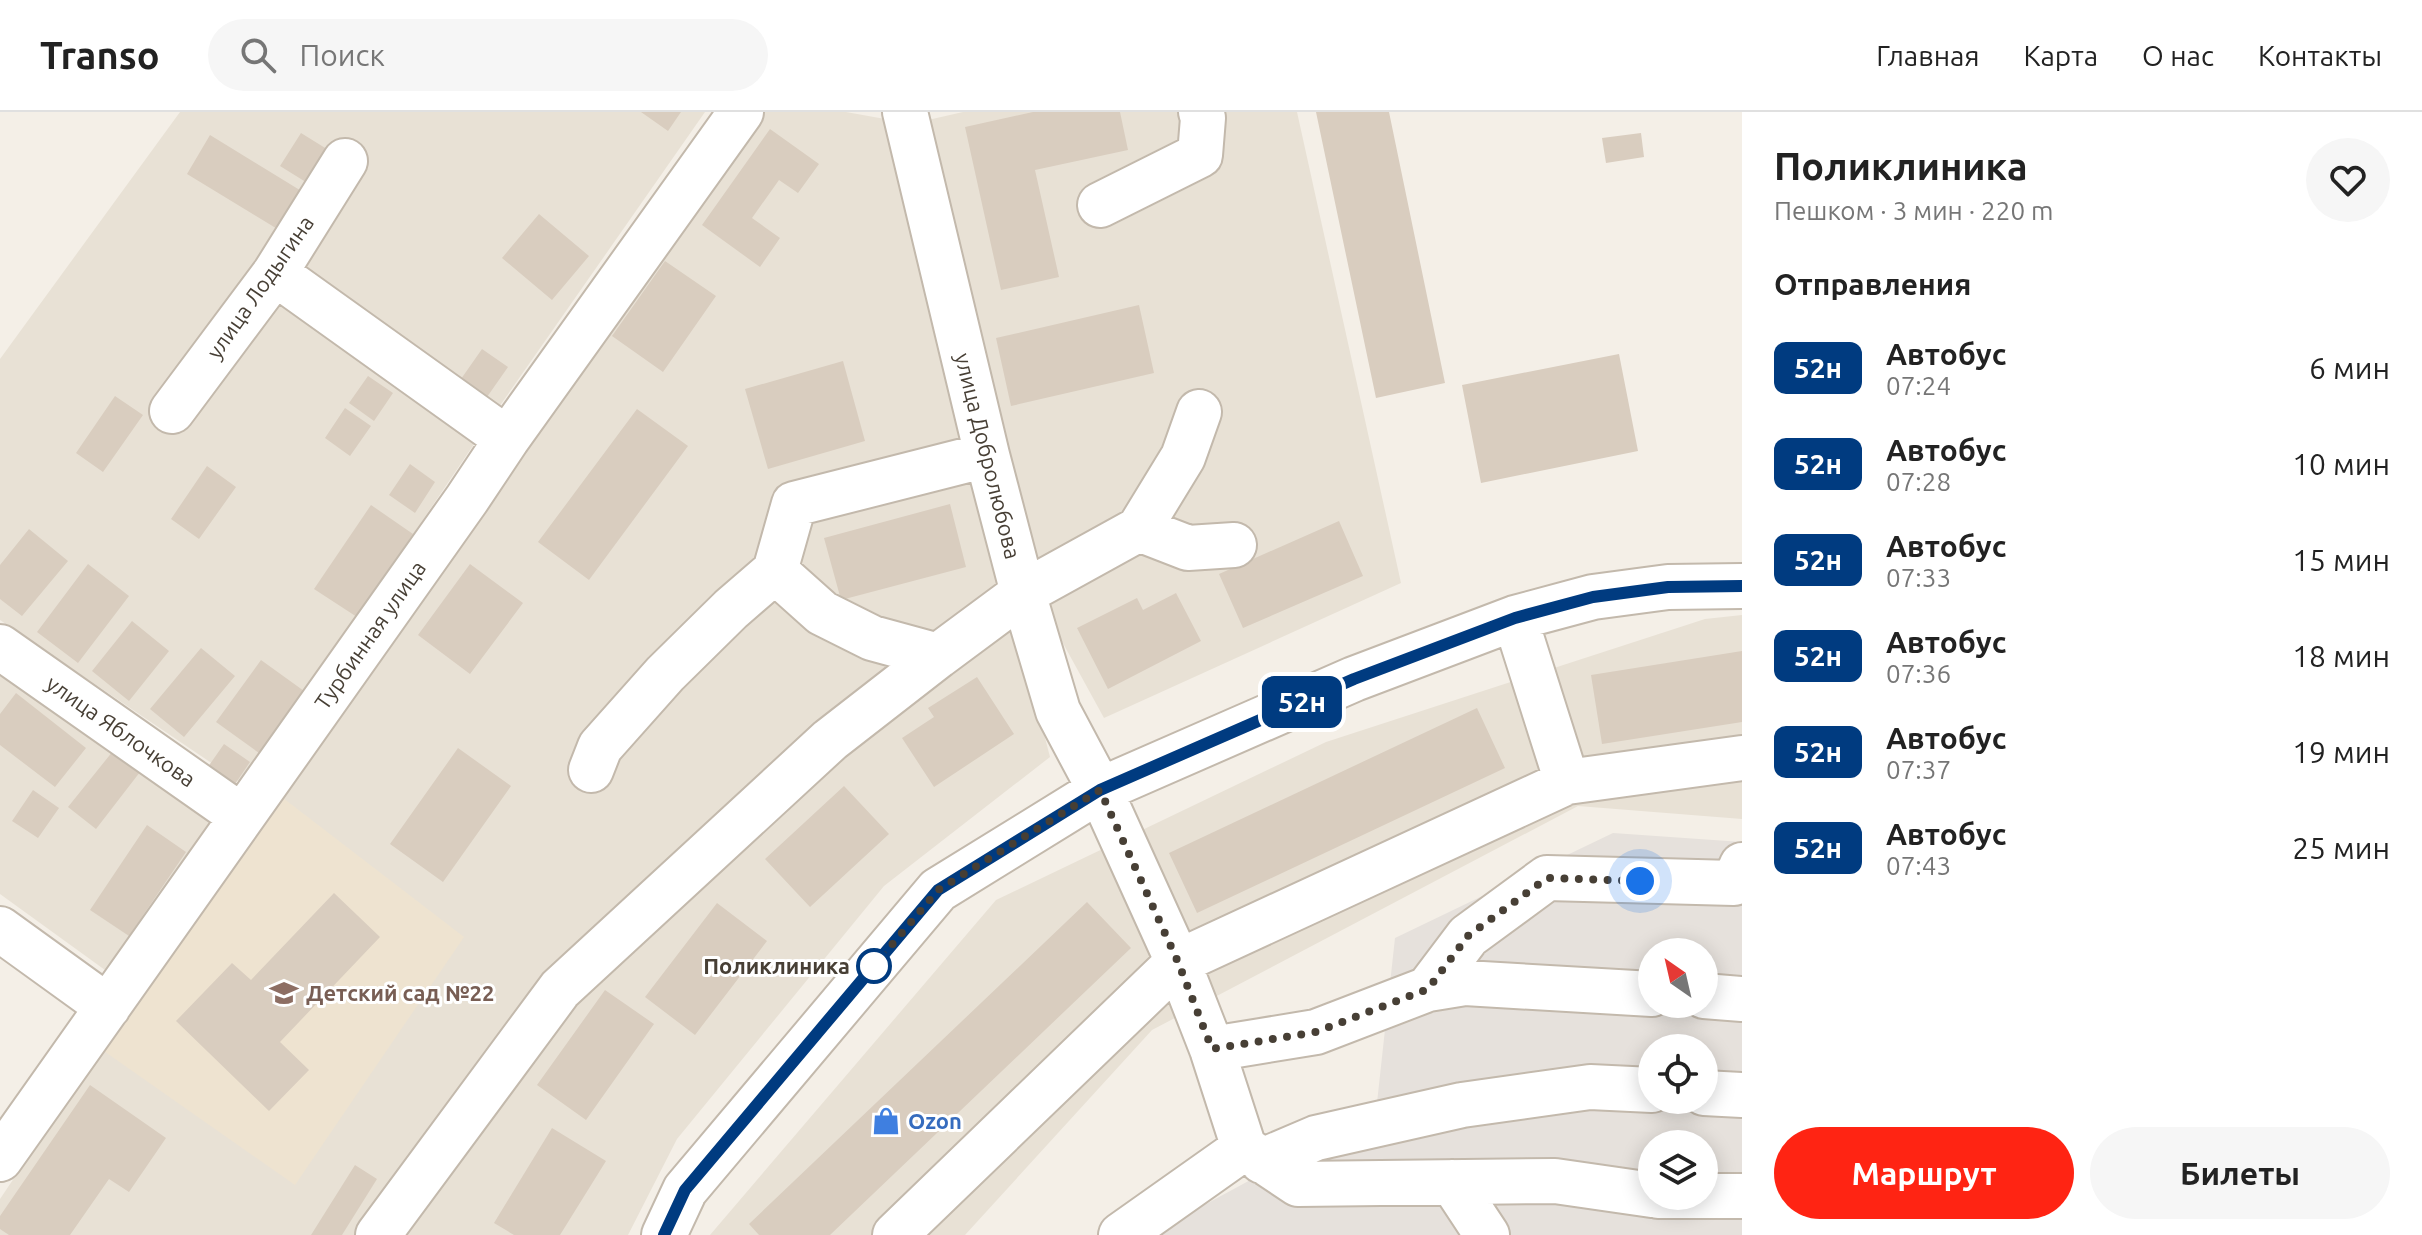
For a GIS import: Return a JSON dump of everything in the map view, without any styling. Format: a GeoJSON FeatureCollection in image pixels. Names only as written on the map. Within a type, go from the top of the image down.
{"type":"FeatureCollection","features":[{"type":"Feature","properties":{"kind":"street","name":"Турбинная улица"},"geometry":{"type":"LineString","coordinates":[[0,1159],[741,112]]}},
{"type":"Feature","properties":{"kind":"street","name":"улица Добролюбова"},"geometry":{"type":"LineString","coordinates":[[905,112],[987,455],[1058,711],[1100,790],[1178,962],[1253,1154]]}},
{"type":"Feature","properties":{"kind":"street"},"geometry":{"type":"LineString","coordinates":[[1100,205],[1200,155],[1201,112]]}},
{"type":"Feature","properties":{"kind":"street","name":"улица Лодыгина"},"geometry":{"type":"LineString","coordinates":[[172,411],[275,273],[345,161]]}},
{"type":"Feature","properties":{"kind":"street"},"geometry":{"type":"LineString","coordinates":[[275,273],[507,439]]}},
{"type":"Feature","properties":{"kind":"street"},"geometry":{"type":"LineString","coordinates":[[378,1235],[560,989],[830,740],[1023,593],[1139,529],[1183,457],[1199,412]]}},
{"type":"Feature","properties":{"kind":"street"},"geometry":{"type":"LineString","coordinates":[[591,770],[600,747],[665,674],[775,571],[794,504],[987,455]]}},
{"type":"Feature","properties":{"kind":"street"},"geometry":{"type":"LineString","coordinates":[[1139,529],[1188,548],[1234,545]]}},
{"type":"Feature","properties":{"kind":"street"},"geometry":{"type":"LineString","coordinates":[[775,571],[822,613],[872,638],[938,656]]}},
{"type":"Feature","properties":{"kind":"street"},"geometry":{"type":"LineString","coordinates":[[664,1235],[685,1190],[938,890],[1100,790],[1354,679],[1515,618],[1593,597],[1668,587],[1742,586]]}},
{"type":"Feature","properties":{"kind":"street"},"geometry":{"type":"LineString","coordinates":[[1515,618],[1567,782]]}},
{"type":"Feature","properties":{"kind":"street","name":"улица Яблочкова"},"geometry":{"type":"LineString","coordinates":[[0,647],[241,816]]}},
{"type":"Feature","properties":{"kind":"street"},"geometry":{"type":"LineString","coordinates":[[895,1235],[1178,962],[1567,782],[1742,758]]}},
{"type":"Feature","properties":{"kind":"street"},"geometry":{"type":"LineString","coordinates":[[1428,989],[1468,936],[1547,878],[1734,883],[1742,865]]}},
{"type":"Feature","properties":{"kind":"street"},"geometry":{"type":"LineString","coordinates":[[0,929],[108,1007]]}},
{"type":"Feature","properties":{"kind":"street"},"geometry":{"type":"LineString","coordinates":[[1212,1049],[1316,1032],[1428,989],[1465,983],[1638,993]]}},
{"type":"Feature","properties":{"kind":"street"},"geometry":{"type":"LineString","coordinates":[[1718,997],[1742,999]]}},
{"type":"Feature","properties":{"kind":"street"},"geometry":{"type":"LineString","coordinates":[[1121,1235],[1253,1154],[1462,1105],[1590,1087],[1638,1089]]}},
{"type":"Feature","properties":{"kind":"street"},"geometry":{"type":"LineString","coordinates":[[1718,1094],[1742,1095]]}},
{"type":"Feature","properties":{"kind":"street"},"geometry":{"type":"LineString","coordinates":[[1253,1154],[1298,1184],[1555,1181],[1638,1193]]}},
{"type":"Feature","properties":{"kind":"street"},"geometry":{"type":"LineString","coordinates":[[1452,1182],[1487,1235]]}},
{"type":"Feature","properties":{"kind":"street"},"geometry":{"type":"LineString","coordinates":[[1718,1196],[1742,1196]]}},
{"type":"Feature","properties":{"kind":"shaded area"},"geometry":{"type":"Polygon","coordinates":[[[180,112],[705,112],[499,407],[244,785],[0,620],[0,359],[180,112]]]}},
{"type":"Feature","properties":{"kind":"shaded area"},"geometry":{"type":"Polygon","coordinates":[[[758,112],[846,112],[885,119],[1050,757],[884,886],[677,1139],[628,1235],[0,1235],[0,1199],[101,1049],[283,798],[758,112]]]}},
{"type":"Feature","properties":{"kind":"shaded area"},"geometry":{"type":"Polygon","coordinates":[[[963,112],[1297,112],[1401,583],[1104,718],[1053,625],[928,120],[963,112]]]}},
{"type":"Feature","properties":{"kind":"shaded area"},"geometry":{"type":"Polygon","coordinates":[[[1742,615],[1742,819],[1578,806],[1152,1030],[965,1235],[710,1235],[996,900],[1326,742],[1705,619],[1742,615]]]}},
{"type":"Feature","properties":{"kind":"shaded area"},"geometry":{"type":"Polygon","coordinates":[[[0,663],[223,819],[115,971],[105,970],[0,894],[0,663]]]}},
{"type":"Feature","properties":{"kind":"shaded area","name":"Детский сад №22"},"geometry":{"type":"Polygon","coordinates":[[[283,798],[464,937],[295,1185],[101,1049],[283,798]]]}},
{"type":"Feature","properties":{"kind":"shaded area"},"geometry":{"type":"Polygon","coordinates":[[[1613,833],[1742,842],[1742,1235],[1149,1235],[1376,1112],[1395,938],[1613,833]]]}},
{"type":"Feature","properties":{"kind":"building"},"geometry":{"type":"Polygon","coordinates":[[[641,112],[681,112],[668,131],[641,112]]]}},
{"type":"Feature","properties":{"kind":"building"},"geometry":{"type":"Polygon","coordinates":[[[1033,112],[1120,112],[1128,150],[1035,170],[1059,277],[1001,290],[965,127],[1033,112]]]}},
{"type":"Feature","properties":{"kind":"building"},"geometry":{"type":"Polygon","coordinates":[[[1316,112],[1389,112],[1445,383],[1376,398],[1316,112]]]}},
{"type":"Feature","properties":{"kind":"building"},"geometry":{"type":"Polygon","coordinates":[[[770,129],[819,164],[798,193],[779,180],[752,218],[780,238],[760,267],[702,225],[770,129]]]}},
{"type":"Feature","properties":{"kind":"building"},"geometry":{"type":"Polygon","coordinates":[[[301,133],[330,151],[309,184],[280,166],[301,133]]]}},
{"type":"Feature","properties":{"kind":"building"},"geometry":{"type":"Polygon","coordinates":[[[1641,133],[1644,157],[1606,163],[1602,138],[1641,133]]]}},
{"type":"Feature","properties":{"kind":"building"},"geometry":{"type":"Polygon","coordinates":[[[210,135],[303,192],[279,230],[187,174],[210,135]]]}},
{"type":"Feature","properties":{"kind":"building"},"geometry":{"type":"Polygon","coordinates":[[[539,214],[589,256],[552,300],[502,258],[539,214]]]}},
{"type":"Feature","properties":{"kind":"building"},"geometry":{"type":"Polygon","coordinates":[[[665,261],[716,296],[663,372],[612,336],[665,261]]]}},
{"type":"Feature","properties":{"kind":"building"},"geometry":{"type":"Polygon","coordinates":[[[1139,305],[1154,373],[1011,406],[996,338],[1139,305]]]}},
{"type":"Feature","properties":{"kind":"building"},"geometry":{"type":"Polygon","coordinates":[[[482,349],[508,367],[487,397],[461,379],[482,349]]]}},
{"type":"Feature","properties":{"kind":"building"},"geometry":{"type":"Polygon","coordinates":[[[1619,354],[1638,451],[1481,483],[1462,385],[1619,354]]]}},
{"type":"Feature","properties":{"kind":"building"},"geometry":{"type":"Polygon","coordinates":[[[843,361],[865,441],[768,469],[745,389],[843,361]]]}},
{"type":"Feature","properties":{"kind":"building"},"geometry":{"type":"Polygon","coordinates":[[[368,376],[393,393],[374,421],[349,403],[368,376]]]}},
{"type":"Feature","properties":{"kind":"building"},"geometry":{"type":"Polygon","coordinates":[[[115,396],[143,415],[103,472],[76,453],[115,396]]]}},
{"type":"Feature","properties":{"kind":"building"},"geometry":{"type":"Polygon","coordinates":[[[345,408],[371,426],[350,456],[325,438],[345,408]]]}},
{"type":"Feature","properties":{"kind":"building"},"geometry":{"type":"Polygon","coordinates":[[[637,409],[688,446],[589,580],[538,542],[637,409]]]}},
{"type":"Feature","properties":{"kind":"building"},"geometry":{"type":"Polygon","coordinates":[[[410,464],[435,482],[415,513],[389,495],[410,464]]]}},
{"type":"Feature","properties":{"kind":"building"},"geometry":{"type":"Polygon","coordinates":[[[207,466],[236,487],[199,539],[171,519],[207,466]]]}},
{"type":"Feature","properties":{"kind":"building"},"geometry":{"type":"Polygon","coordinates":[[[950,504],[966,567],[841,600],[824,538],[950,504]]]}},
{"type":"Feature","properties":{"kind":"building"},"geometry":{"type":"Polygon","coordinates":[[[371,505],[413,534],[357,617],[314,589],[371,505]]]}},
{"type":"Feature","properties":{"kind":"building"},"geometry":{"type":"Polygon","coordinates":[[[1339,521],[1363,576],[1243,628],[1219,574],[1339,521]]]}},
{"type":"Feature","properties":{"kind":"building"},"geometry":{"type":"Polygon","coordinates":[[[29,529],[68,561],[22,616],[0,599],[0,565],[29,529]]]}},
{"type":"Feature","properties":{"kind":"building"},"geometry":{"type":"Polygon","coordinates":[[[88,564],[129,596],[78,663],[37,632],[88,564]]]}},
{"type":"Feature","properties":{"kind":"building"},"geometry":{"type":"Polygon","coordinates":[[[470,564],[523,603],[470,674],[418,635],[470,564]]]}},
{"type":"Feature","properties":{"kind":"building"},"geometry":{"type":"Polygon","coordinates":[[[1176,593],[1201,641],[1108,689],[1077,628],[1137,598],[1143,610],[1176,593]]]}},
{"type":"Feature","properties":{"kind":"building"},"geometry":{"type":"Polygon","coordinates":[[[132,621],[169,651],[129,701],[92,671],[132,621]]]}},
{"type":"Feature","properties":{"kind":"building"},"geometry":{"type":"Polygon","coordinates":[[[201,648],[235,676],[184,737],[150,709],[201,648]]]}},
{"type":"Feature","properties":{"kind":"building"},"geometry":{"type":"Polygon","coordinates":[[[1742,651],[1742,722],[1602,744],[1591,675],[1742,651]]]}},
{"type":"Feature","properties":{"kind":"building"},"geometry":{"type":"Polygon","coordinates":[[[261,660],[304,691],[259,753],[216,722],[261,660]]]}},
{"type":"Feature","properties":{"kind":"building"},"geometry":{"type":"Polygon","coordinates":[[[977,677],[1014,734],[934,787],[902,738],[934,717],[928,708],[977,677]]]}},
{"type":"Feature","properties":{"kind":"building"},"geometry":{"type":"Polygon","coordinates":[[[16,693],[86,748],[55,787],[0,745],[0,714],[16,693]]]}},
{"type":"Feature","properties":{"kind":"building"},"geometry":{"type":"Polygon","coordinates":[[[1477,708],[1505,768],[1197,913],[1169,853],[1477,708]]]}},
{"type":"Feature","properties":{"kind":"building"},"geometry":{"type":"Polygon","coordinates":[[[224,744],[250,762],[229,793],[203,774],[224,744]]]}},
{"type":"Feature","properties":{"kind":"building"},"geometry":{"type":"Polygon","coordinates":[[[458,748],[511,786],[443,882],[390,844],[458,748]]]}},
{"type":"Feature","properties":{"kind":"building"},"geometry":{"type":"Polygon","coordinates":[[[113,751],[140,772],[96,829],[68,807],[113,751]]]}},
{"type":"Feature","properties":{"kind":"building"},"geometry":{"type":"Polygon","coordinates":[[[844,786],[889,834],[810,907],[765,859],[844,786]]]}},
{"type":"Feature","properties":{"kind":"building"},"geometry":{"type":"Polygon","coordinates":[[[33,790],[59,808],[38,838],[12,821],[33,790]]]}},
{"type":"Feature","properties":{"kind":"building"},"geometry":{"type":"Polygon","coordinates":[[[147,825],[186,852],[129,936],[90,910],[147,825]]]}},
{"type":"Feature","properties":{"kind":"building"},"geometry":{"type":"Polygon","coordinates":[[[334,893],[380,937],[280,1042],[309,1070],[269,1111],[176,1021],[232,963],[251,980],[334,893]]]}},
{"type":"Feature","properties":{"kind":"building"},"geometry":{"type":"Polygon","coordinates":[[[1087,902],[1131,948],[830,1235],[759,1235],[749,1224],[1087,902]]]}},
{"type":"Feature","properties":{"kind":"building"},"geometry":{"type":"Polygon","coordinates":[[[717,903],[767,941],[695,1035],[645,997],[717,903]]]}},
{"type":"Feature","properties":{"kind":"building"},"geometry":{"type":"Polygon","coordinates":[[[605,990],[654,1024],[586,1120],[537,1085],[605,990]]]}},
{"type":"Feature","properties":{"kind":"building"},"geometry":{"type":"Polygon","coordinates":[[[90,1085],[166,1138],[129,1192],[109,1179],[70,1235],[9,1235],[0,1229],[0,1216],[90,1085]]]}},
{"type":"Feature","properties":{"kind":"building"},"geometry":{"type":"Polygon","coordinates":[[[552,1128],[606,1161],[560,1235],[514,1235],[494,1223],[552,1128]]]}},
{"type":"Feature","properties":{"kind":"building"},"geometry":{"type":"Polygon","coordinates":[[[355,1165],[377,1179],[342,1235],[311,1235],[355,1165]]]}},
{"type":"Feature","properties":{"kind":"bus line","name":"52н"},"geometry":{"type":"LineString","coordinates":[[664,1235],[685,1190],[938,890],[1100,790],[1354,679],[1515,618],[1593,597],[1668,587],[1742,586]]}},
{"type":"Feature","properties":{"kind":"place","name":"Поликлиника"},"geometry":{"type":"Point","coordinates":[874,966]}},
{"type":"Feature","properties":{"kind":"place","name":"Детский сад №22"},"geometry":{"type":"Point","coordinates":[284,993]}},
{"type":"Feature","properties":{"kind":"place","name":"Ozon"},"geometry":{"type":"Point","coordinates":[886,1121]}},
{"type":"Feature","properties":{"kind":"route"},"geometry":{"type":"LineString","coordinates":[[874,966],[938,890],[1100,790],[1178,962],[1212,1049],[1316,1032],[1428,989],[1468,936],[1547,878],[1640,881]]}}]}
